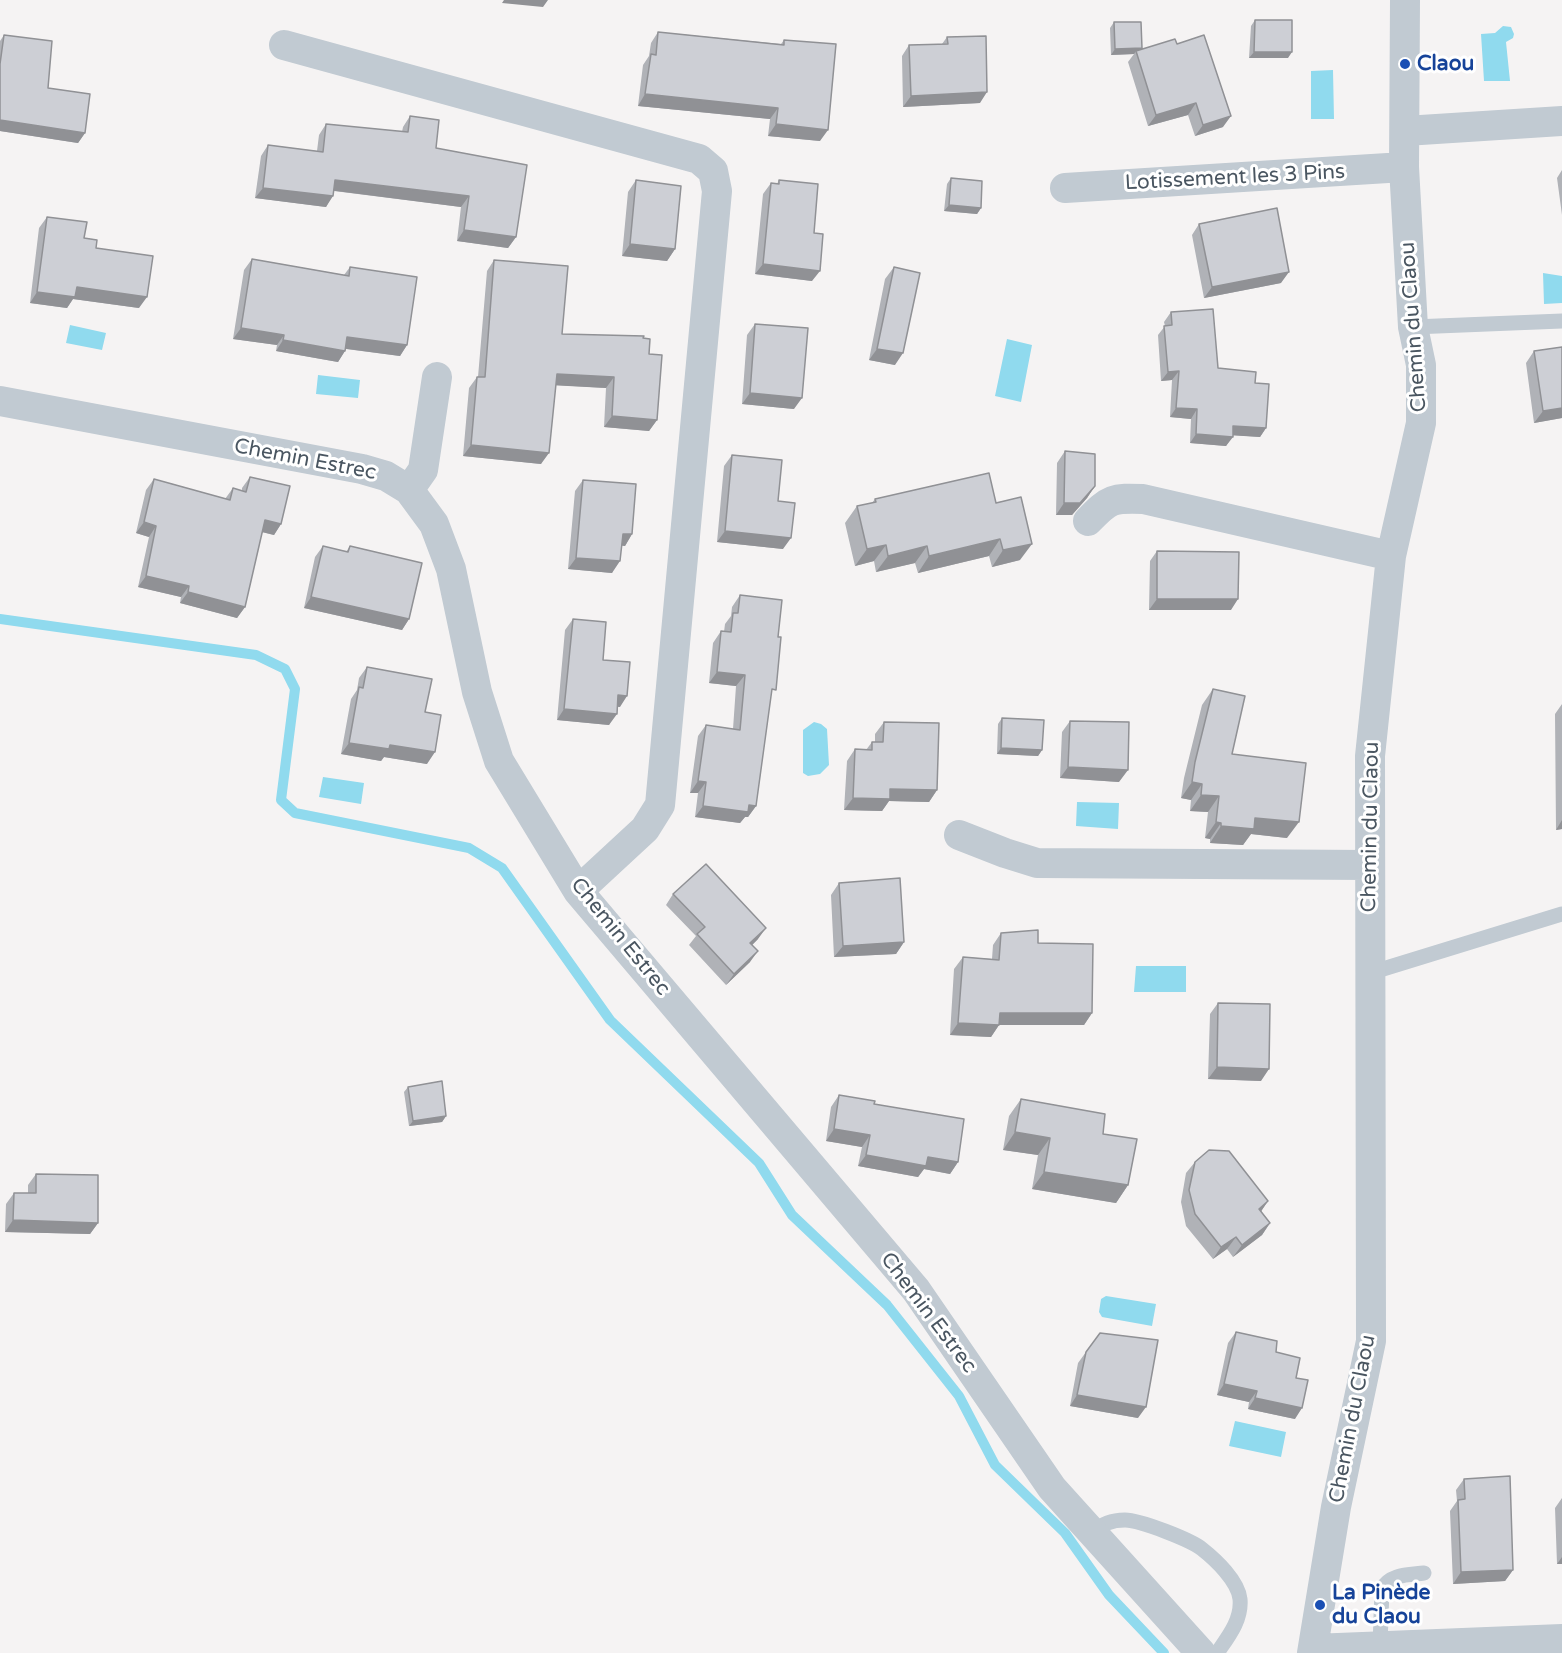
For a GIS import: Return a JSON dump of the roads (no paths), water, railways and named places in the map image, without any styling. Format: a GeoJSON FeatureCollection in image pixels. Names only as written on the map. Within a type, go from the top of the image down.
{"type":"FeatureCollection","features":[{"type":"Feature","properties":{"kind":"street","name":"Chemin du Claou"},"geometry":{"type":"LineString","coordinates":[[1312,1651],[1336,1508],[1371,1341],[1370,756],[1391,556],[1420,423],[1421,365],[1413,327],[1404,167],[1405,0]]}},
{"type":"Feature","properties":{"kind":"street"},"geometry":{"type":"LineString","coordinates":[[284,45],[699,159],[713,171],[717,190],[660,805],[645,829],[578,891]]}},
{"type":"Feature","properties":{"kind":"street"},"geometry":{"type":"LineString","coordinates":[[1405,131],[1562,121]]}},
{"type":"Feature","properties":{"kind":"street","name":"Lotissement les 3 Pins"},"geometry":{"type":"LineString","coordinates":[[1065,188],[1404,167]]}},
{"type":"Feature","properties":{"kind":"street"},"geometry":{"type":"LineString","coordinates":[[409,490],[423,470],[437,377]]}},
{"type":"Feature","properties":{"kind":"street","name":"Chemin Estrec"},"geometry":{"type":"LineString","coordinates":[[0,401],[362,469],[386,477],[409,490],[434,524],[451,569],[477,692],[499,761],[578,891],[916,1290],[1052,1488],[1201,1653]]}},
{"type":"Feature","properties":{"kind":"street"},"geometry":{"type":"LineString","coordinates":[[1088,520],[1116,498],[1143,499],[1391,556]]}},
{"type":"Feature","properties":{"kind":"street"},"geometry":{"type":"LineString","coordinates":[[959,835],[1037,863],[1370,865]]}},
{"type":"Feature","properties":{"kind":"street"},"geometry":{"type":"LineString","coordinates":[[1312,1651],[1562,1639]]}},
{"type":"Feature","properties":{"kind":"lane"},"geometry":{"type":"LineString","coordinates":[[1413,327],[1562,321]]}},
{"type":"Feature","properties":{"kind":"lane"},"geometry":{"type":"LineString","coordinates":[[1370,973],[1562,914]]}},
{"type":"Feature","properties":{"kind":"lane"},"geometry":{"type":"LineString","coordinates":[[1092,1532],[1104,1522],[1126,1520],[1150,1524],[1201,1548],[1234,1582],[1240,1600],[1236,1625],[1217,1653]]}},
{"type":"Feature","properties":{"kind":"lane"},"geometry":{"type":"LineString","coordinates":[[1380,1646],[1382,1589],[1386,1581],[1396,1577],[1424,1573]]}},
{"type":"Feature","properties":{"kind":"water"},"geometry":{"type":"Polygon","coordinates":[[[1503,26],[1511,27],[1514,34],[1513,38],[1506,42],[1510,81],[1484,81],[1481,34],[1495,33],[1503,26]]]}},
{"type":"Feature","properties":{"kind":"water"},"geometry":{"type":"Polygon","coordinates":[[[1333,70],[1334,119],[1311,119],[1311,71],[1333,70]]]}},
{"type":"Feature","properties":{"kind":"water"},"geometry":{"type":"Polygon","coordinates":[[[1543,273],[1562,276],[1562,303],[1544,304],[1543,273]]]}},
{"type":"Feature","properties":{"kind":"water"},"geometry":{"type":"Polygon","coordinates":[[[70,325],[106,333],[102,350],[66,343],[70,325]]]}},
{"type":"Feature","properties":{"kind":"water"},"geometry":{"type":"Polygon","coordinates":[[[1007,339],[1032,345],[1021,402],[995,396],[1007,339]]]}},
{"type":"Feature","properties":{"kind":"water"},"geometry":{"type":"Polygon","coordinates":[[[318,375],[360,380],[358,398],[316,394],[318,375]]]}},
{"type":"Feature","properties":{"kind":"water"},"geometry":{"type":"Polygon","coordinates":[[[814,722],[827,729],[829,765],[820,774],[808,776],[803,773],[803,730],[814,722]]]}},
{"type":"Feature","properties":{"kind":"water"},"geometry":{"type":"Polygon","coordinates":[[[323,777],[364,783],[361,804],[319,797],[323,777]]]}},
{"type":"Feature","properties":{"kind":"water"},"geometry":{"type":"Polygon","coordinates":[[[1077,802],[1119,803],[1118,829],[1076,826],[1077,802]]]}},
{"type":"Feature","properties":{"kind":"water"},"geometry":{"type":"Polygon","coordinates":[[[1136,966],[1186,966],[1186,992],[1134,992],[1136,966]]]}},
{"type":"Feature","properties":{"kind":"water"},"geometry":{"type":"Polygon","coordinates":[[[1106,1296],[1156,1304],[1152,1326],[1102,1317],[1099,1312],[1101,1299],[1106,1296]]]}},
{"type":"Feature","properties":{"kind":"water"},"geometry":{"type":"Polygon","coordinates":[[[1235,1421],[1286,1432],[1281,1457],[1229,1446],[1235,1421]]]}},
{"type":"Feature","properties":{"kind":"waterway"},"geometry":{"type":"LineString","coordinates":[[0,619],[256,655],[285,669],[295,689],[281,800],[295,813],[469,848],[502,868],[610,1020],[759,1163],[792,1215],[887,1305],[959,1396],[995,1465],[1065,1533],[1109,1595],[1164,1653]]}},
{"type":"Feature","properties":{"kind":"place","name":"Claou"},"geometry":{"type":"Point","coordinates":[1405,64]}},
{"type":"Feature","properties":{"kind":"place","name":"La Pinède du Claou"},"geometry":{"type":"Point","coordinates":[1320,1605]}}]}
